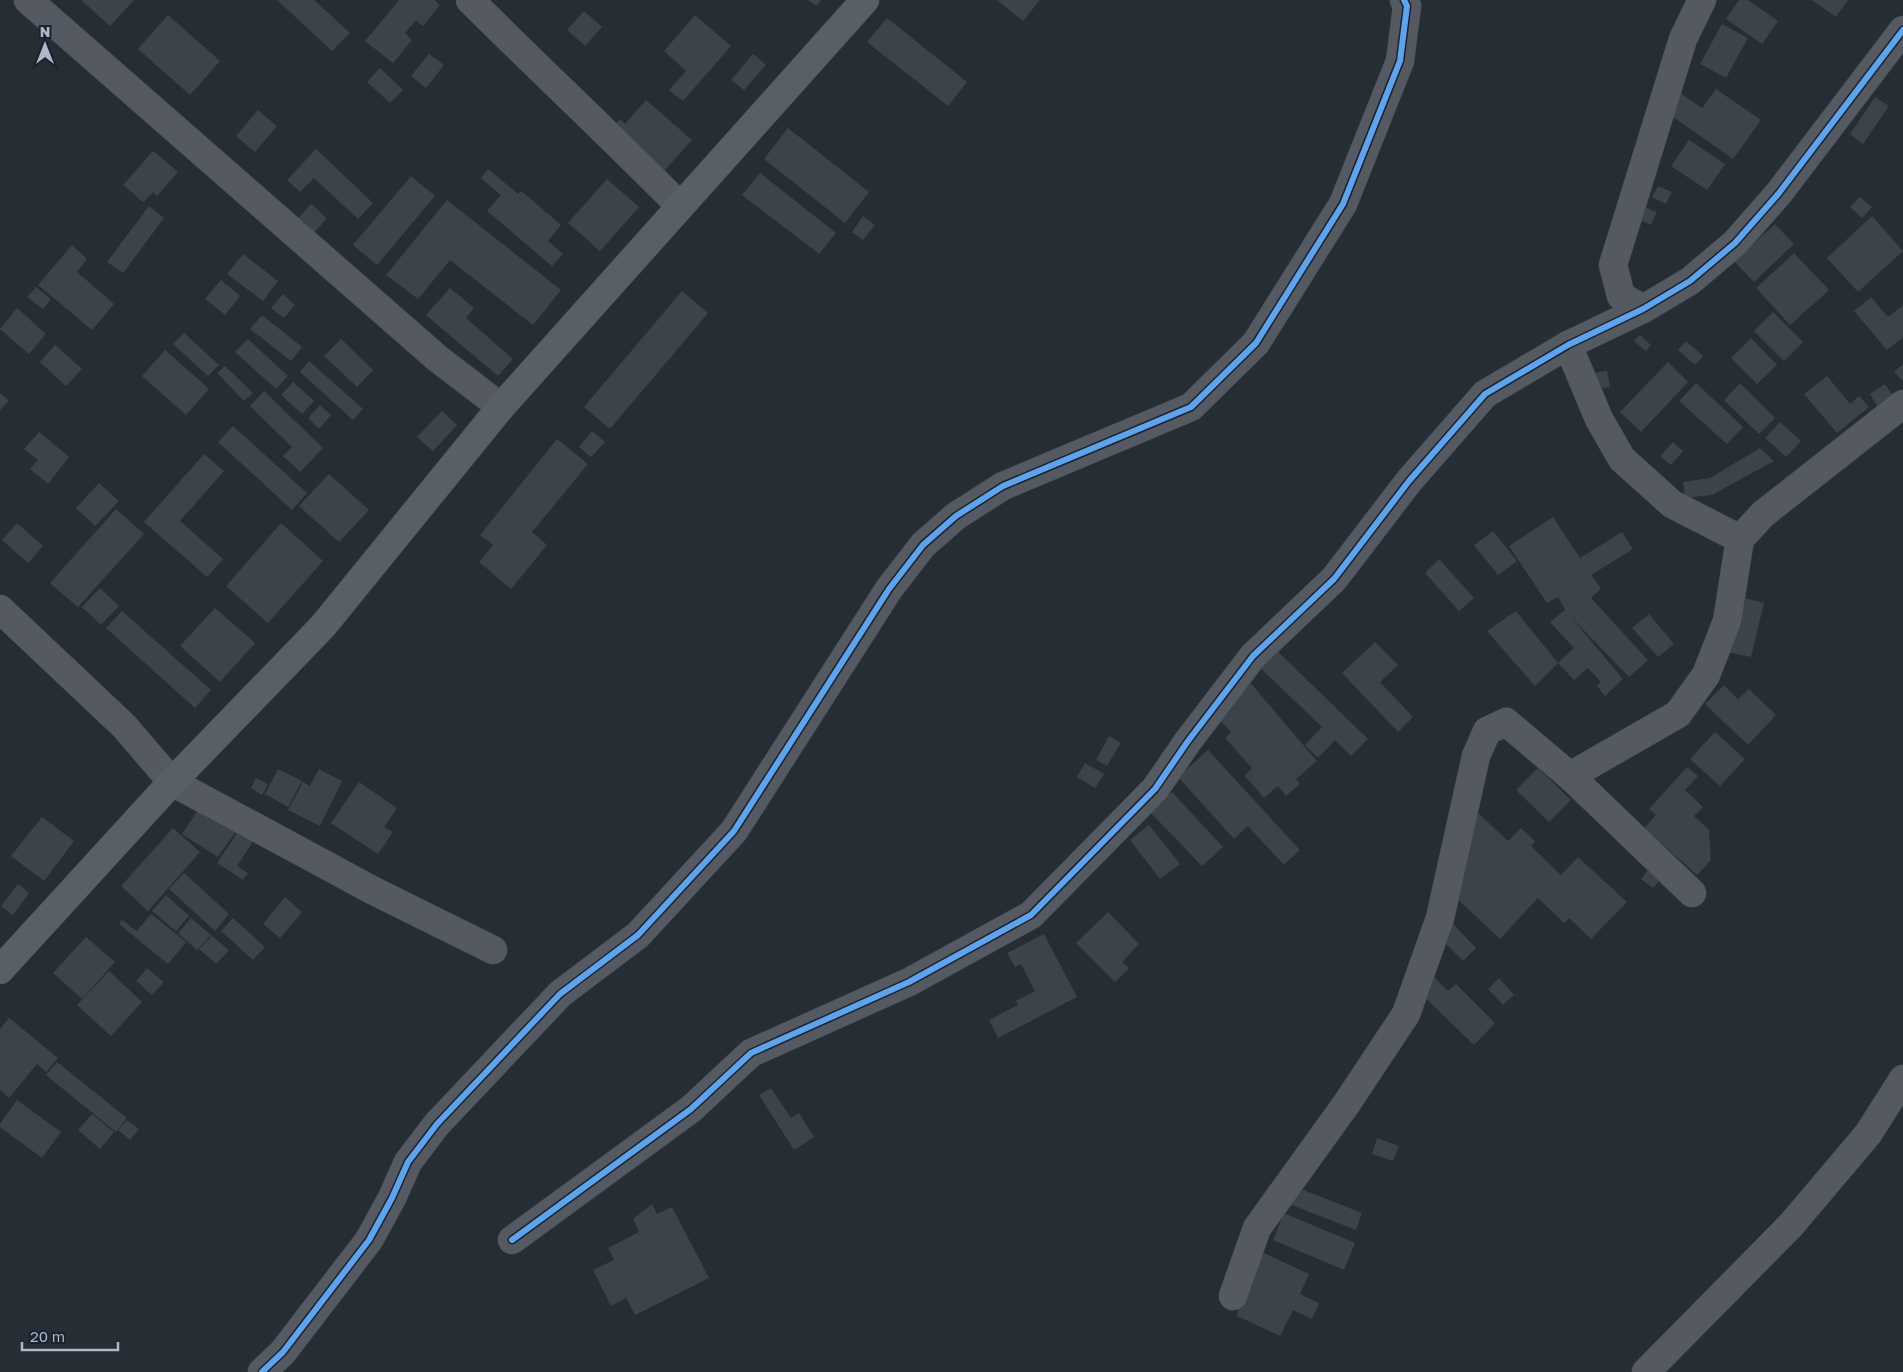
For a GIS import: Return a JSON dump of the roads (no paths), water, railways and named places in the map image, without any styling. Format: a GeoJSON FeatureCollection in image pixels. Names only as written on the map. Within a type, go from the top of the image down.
{"type":"FeatureCollection","features":[{"type":"Feature","properties":{"kind":"street"},"geometry":{"type":"LineString","coordinates":[[28,0],[437,358],[502,408]]}},
{"type":"Feature","properties":{"kind":"street"},"geometry":{"type":"LineString","coordinates":[[470,0],[536,66],[614,139],[680,206]]}},
{"type":"Feature","properties":{"kind":"street"},"geometry":{"type":"LineString","coordinates":[[0,970],[172,782],[323,626],[502,408],[680,206],[866,0]]}},
{"type":"Feature","properties":{"kind":"street"},"geometry":{"type":"LineString","coordinates":[[262,1372],[283,1352],[369,1240],[392,1198],[408,1162],[437,1124],[560,994],[638,934],[734,831],[889,589],[923,545],[956,516],[1003,486],[1191,408],[1256,343],[1343,204],[1400,60],[1407,6],[1404,0]]}},
{"type":"Feature","properties":{"kind":"street"},"geometry":{"type":"LineString","coordinates":[[1643,310],[1621,296],[1613,266],[1683,39],[1702,0]]}},
{"type":"Feature","properties":{"kind":"street"},"geometry":{"type":"LineString","coordinates":[[512,1240],[691,1109],[751,1053],[909,982],[1031,915],[1156,789],[1188,741],[1253,656],[1334,579],[1409,481],[1485,394],[1568,346],[1643,310],[1690,281],[1735,243],[1780,193],[1903,30]]}},
{"type":"Feature","properties":{"kind":"street"},"geometry":{"type":"LineString","coordinates":[[1568,346],[1599,419],[1622,459],[1672,504],[1740,539]]}},
{"type":"Feature","properties":{"kind":"street"},"geometry":{"type":"LineString","coordinates":[[1570,776],[1678,714],[1706,675],[1727,622],[1740,539],[1763,514],[1903,404]]}},
{"type":"Feature","properties":{"kind":"street"},"geometry":{"type":"LineString","coordinates":[[0,609],[124,726],[172,782],[372,890],[493,950]]}},
{"type":"Feature","properties":{"kind":"street"},"geometry":{"type":"LineString","coordinates":[[1233,1296],[1256,1228],[1347,1104],[1406,1014],[1440,918],[1476,756],[1487,731],[1506,722],[1570,776],[1692,893]]}},
{"type":"Feature","properties":{"kind":"street"},"geometry":{"type":"LineString","coordinates":[[1646,1372],[1791,1225],[1868,1134],[1903,1079]]}}]}
